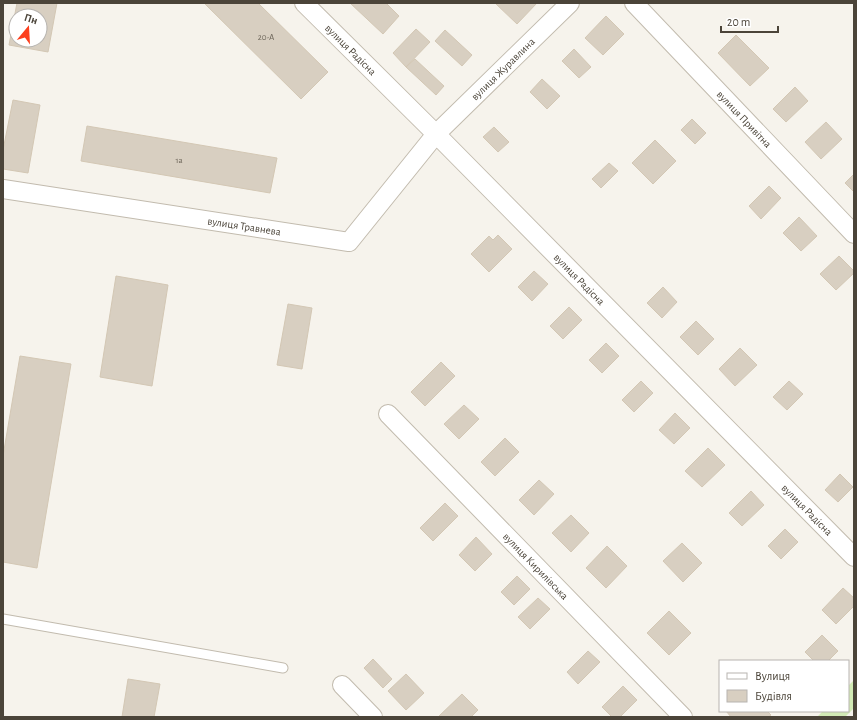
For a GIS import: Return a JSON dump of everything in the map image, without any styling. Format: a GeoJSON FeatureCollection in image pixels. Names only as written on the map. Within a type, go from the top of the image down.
{"type":"FeatureCollection","features":[{"type":"Feature","properties":{"kind":"street","name":"вулиця Радісна"},"geometry":{"type":"LineString","coordinates":[[304,3],[436,134],[854,557]]}},
{"type":"Feature","properties":{"kind":"street","name":"вулиця Журавлина"},"geometry":{"type":"LineString","coordinates":[[436,134],[570,3]]}},
{"type":"Feature","properties":{"kind":"street","name":"вулиця Привітна"},"geometry":{"type":"LineString","coordinates":[[634,3],[854,234]]}},
{"type":"Feature","properties":{"kind":"street","name":"вулиця Травнева"},"geometry":{"type":"LineString","coordinates":[[3,189],[349,242],[436,134]]}},
{"type":"Feature","properties":{"kind":"street","name":"вулиця Кирилівська"},"geometry":{"type":"LineString","coordinates":[[388,414],[683,717]]}},
{"type":"Feature","properties":{"kind":"street"},"geometry":{"type":"LineString","coordinates":[[342,684],[374,717]]}},
{"type":"Feature","properties":{"kind":"lane"},"geometry":{"type":"LineString","coordinates":[[3,618],[283,668]]}},
{"type":"Feature","properties":{"kind":"green space"},"geometry":{"type":"Polygon","coordinates":[[[854,680],[854,708],[845,717],[817,717],[822,712],[849,712],[849,685],[854,680]]]}},
{"type":"Feature","properties":{"kind":"building"},"geometry":{"type":"Polygon","coordinates":[[[17,3],[57,3],[48,52],[26,48],[48,48],[48,8],[16,8],[17,3]]]}},
{"type":"Feature","properties":{"kind":"building"},"geometry":{"type":"Polygon","coordinates":[[[204,3],[258,3],[328,72],[301,99],[204,3]]]}},
{"type":"Feature","properties":{"kind":"building"},"geometry":{"type":"Polygon","coordinates":[[[350,3],[386,3],[399,16],[383,34],[350,3]]]}},
{"type":"Feature","properties":{"kind":"building"},"geometry":{"type":"Polygon","coordinates":[[[495,3],[537,3],[517,24],[495,3]]]}},
{"type":"Feature","properties":{"kind":"building"},"geometry":{"type":"Polygon","coordinates":[[[606,16],[624,34],[603,55],[585,38],[606,16]]]}},
{"type":"Feature","properties":{"kind":"building"},"geometry":{"type":"Polygon","coordinates":[[[416,29],[430,42],[406,67],[393,53],[416,29]]]}},
{"type":"Feature","properties":{"kind":"building"},"geometry":{"type":"Polygon","coordinates":[[[445,30],[472,55],[462,66],[435,41],[445,30]]]}},
{"type":"Feature","properties":{"kind":"building"},"geometry":{"type":"Polygon","coordinates":[[[736,35],[769,68],[750,86],[718,53],[736,35]]]}},
{"type":"Feature","properties":{"kind":"building"},"geometry":{"type":"Polygon","coordinates":[[[574,49],[591,67],[579,78],[562,61],[574,49]]]}},
{"type":"Feature","properties":{"kind":"building"},"geometry":{"type":"Polygon","coordinates":[[[415,59],[444,86],[436,95],[406,67],[415,59]]]}},
{"type":"Feature","properties":{"kind":"building"},"geometry":{"type":"Polygon","coordinates":[[[542,79],[560,96],[547,109],[530,92],[542,79]]]}},
{"type":"Feature","properties":{"kind":"building"},"geometry":{"type":"Polygon","coordinates":[[[795,87],[808,101],[786,122],[773,109],[795,87]]]}},
{"type":"Feature","properties":{"kind":"building"},"geometry":{"type":"Polygon","coordinates":[[[13,100],[40,105],[28,173],[3,169],[3,150],[13,100]]]}},
{"type":"Feature","properties":{"kind":"building"},"geometry":{"type":"Polygon","coordinates":[[[692,119],[706,133],[695,144],[681,130],[692,119]]]}},
{"type":"Feature","properties":{"kind":"building"},"geometry":{"type":"Polygon","coordinates":[[[826,122],[842,139],[821,159],[805,142],[826,122]]]}},
{"type":"Feature","properties":{"kind":"building"},"geometry":{"type":"Polygon","coordinates":[[[87,126],[277,158],[270,193],[81,161],[87,126]]]}},
{"type":"Feature","properties":{"kind":"building"},"geometry":{"type":"Polygon","coordinates":[[[494,127],[509,142],[498,152],[483,137],[494,127]]]}},
{"type":"Feature","properties":{"kind":"building"},"geometry":{"type":"Polygon","coordinates":[[[655,140],[676,161],[653,184],[632,163],[655,140]]]}},
{"type":"Feature","properties":{"kind":"building"},"geometry":{"type":"Polygon","coordinates":[[[609,163],[618,171],[601,188],[592,179],[609,163]]]}},
{"type":"Feature","properties":{"kind":"building"},"geometry":{"type":"Polygon","coordinates":[[[854,174],[854,192],[845,183],[854,174]]]}},
{"type":"Feature","properties":{"kind":"building"},"geometry":{"type":"Polygon","coordinates":[[[769,186],[781,198],[761,219],[749,206],[769,186]]]}},
{"type":"Feature","properties":{"kind":"building"},"geometry":{"type":"Polygon","coordinates":[[[799,217],[817,236],[801,251],[783,233],[799,217]]]}},
{"type":"Feature","properties":{"kind":"building"},"geometry":{"type":"Polygon","coordinates":[[[498,235],[512,249],[489,272],[471,254],[489,236],[493,240],[498,235]]]}},
{"type":"Feature","properties":{"kind":"building"},"geometry":{"type":"Polygon","coordinates":[[[839,256],[854,271],[854,273],[836,290],[820,274],[839,256]]]}},
{"type":"Feature","properties":{"kind":"building"},"geometry":{"type":"Polygon","coordinates":[[[534,271],[548,284],[532,301],[518,287],[534,271]]]}},
{"type":"Feature","properties":{"kind":"building"},"geometry":{"type":"Polygon","coordinates":[[[116,276],[168,285],[152,386],[100,377],[116,276]]]}},
{"type":"Feature","properties":{"kind":"building"},"geometry":{"type":"Polygon","coordinates":[[[663,287],[677,302],[662,318],[647,303],[663,287]]]}},
{"type":"Feature","properties":{"kind":"building"},"geometry":{"type":"Polygon","coordinates":[[[288,304],[312,308],[302,369],[277,365],[288,304]]]}},
{"type":"Feature","properties":{"kind":"building"},"geometry":{"type":"Polygon","coordinates":[[[569,307],[582,320],[563,339],[550,326],[569,307]]]}},
{"type":"Feature","properties":{"kind":"building"},"geometry":{"type":"Polygon","coordinates":[[[696,321],[714,339],[698,355],[680,337],[696,321]]]}},
{"type":"Feature","properties":{"kind":"building"},"geometry":{"type":"Polygon","coordinates":[[[606,343],[619,356],[602,373],[589,360],[606,343]]]}},
{"type":"Feature","properties":{"kind":"building"},"geometry":{"type":"Polygon","coordinates":[[[740,348],[757,365],[735,386],[719,369],[740,348]]]}},
{"type":"Feature","properties":{"kind":"building"},"geometry":{"type":"Polygon","coordinates":[[[20,356],[71,364],[37,568],[3,562],[3,456],[20,356]]]}},
{"type":"Feature","properties":{"kind":"building"},"geometry":{"type":"Polygon","coordinates":[[[441,362],[455,376],[425,406],[411,392],[441,362]]]}},
{"type":"Feature","properties":{"kind":"building"},"geometry":{"type":"Polygon","coordinates":[[[641,381],[653,393],[634,412],[622,400],[641,381]]]}},
{"type":"Feature","properties":{"kind":"building"},"geometry":{"type":"Polygon","coordinates":[[[789,381],[803,394],[787,410],[773,397],[789,381]]]}},
{"type":"Feature","properties":{"kind":"building"},"geometry":{"type":"Polygon","coordinates":[[[464,405],[479,419],[459,439],[444,424],[464,405]]]}},
{"type":"Feature","properties":{"kind":"building"},"geometry":{"type":"Polygon","coordinates":[[[675,413],[690,428],[674,444],[659,430],[675,413]]]}},
{"type":"Feature","properties":{"kind":"building"},"geometry":{"type":"Polygon","coordinates":[[[505,438],[519,452],[495,476],[481,462],[505,438]]]}},
{"type":"Feature","properties":{"kind":"building"},"geometry":{"type":"Polygon","coordinates":[[[708,448],[725,465],[702,487],[685,471],[708,448]]]}},
{"type":"Feature","properties":{"kind":"building"},"geometry":{"type":"Polygon","coordinates":[[[840,474],[853,487],[838,502],[825,490],[840,474]]]}},
{"type":"Feature","properties":{"kind":"building"},"geometry":{"type":"Polygon","coordinates":[[[539,480],[554,494],[534,515],[519,500],[539,480]]]}},
{"type":"Feature","properties":{"kind":"building"},"geometry":{"type":"Polygon","coordinates":[[[751,491],[764,505],[742,526],[729,513],[751,491]]]}},
{"type":"Feature","properties":{"kind":"building"},"geometry":{"type":"Polygon","coordinates":[[[445,503],[458,516],[433,541],[420,528],[445,503]]]}},
{"type":"Feature","properties":{"kind":"building"},"geometry":{"type":"Polygon","coordinates":[[[571,515],[589,533],[571,552],[552,533],[571,515]]]}},
{"type":"Feature","properties":{"kind":"building"},"geometry":{"type":"Polygon","coordinates":[[[785,529],[798,542],[781,559],[768,546],[785,529]]]}},
{"type":"Feature","properties":{"kind":"building"},"geometry":{"type":"Polygon","coordinates":[[[476,537],[492,554],[475,571],[459,555],[476,537]]]}},
{"type":"Feature","properties":{"kind":"building"},"geometry":{"type":"Polygon","coordinates":[[[682,543],[702,563],[683,582],[663,561],[682,543]]]}},
{"type":"Feature","properties":{"kind":"building"},"geometry":{"type":"Polygon","coordinates":[[[607,546],[627,566],[606,588],[586,568],[607,546]]]}},
{"type":"Feature","properties":{"kind":"building"},"geometry":{"type":"Polygon","coordinates":[[[517,576],[530,589],[514,605],[501,592],[517,576]]]}},
{"type":"Feature","properties":{"kind":"building"},"geometry":{"type":"Polygon","coordinates":[[[843,588],[854,598],[854,606],[836,624],[822,610],[843,588]]]}},
{"type":"Feature","properties":{"kind":"building"},"geometry":{"type":"Polygon","coordinates":[[[538,598],[550,609],[530,629],[518,617],[538,598]]]}},
{"type":"Feature","properties":{"kind":"building"},"geometry":{"type":"Polygon","coordinates":[[[669,611],[691,633],[669,655],[647,633],[669,611]]]}},
{"type":"Feature","properties":{"kind":"building"},"geometry":{"type":"Polygon","coordinates":[[[822,635],[838,651],[829,660],[813,660],[805,652],[822,635]]]}},
{"type":"Feature","properties":{"kind":"building"},"geometry":{"type":"Polygon","coordinates":[[[588,651],[600,662],[578,684],[567,672],[588,651]]]}},
{"type":"Feature","properties":{"kind":"building"},"geometry":{"type":"Polygon","coordinates":[[[373,659],[392,679],[383,688],[364,668],[373,659]]]}},
{"type":"Feature","properties":{"kind":"building"},"geometry":{"type":"Polygon","coordinates":[[[406,674],[424,693],[406,710],[388,691],[406,674]]]}},
{"type":"Feature","properties":{"kind":"building"},"geometry":{"type":"Polygon","coordinates":[[[128,679],[160,684],[154,717],[122,717],[128,679]]]}},
{"type":"Feature","properties":{"kind":"building"},"geometry":{"type":"Polygon","coordinates":[[[623,686],[637,700],[620,717],[612,717],[602,707],[623,686]]]}},
{"type":"Feature","properties":{"kind":"building"},"geometry":{"type":"Polygon","coordinates":[[[462,694],[478,710],[471,717],[438,717],[462,694]]]}},
{"type":"Feature","properties":{"kind":"building"},"geometry":{"type":"Polygon","coordinates":[[[727,712],[768,712],[771,715],[768,717],[731,717],[727,712]]]}}]}
